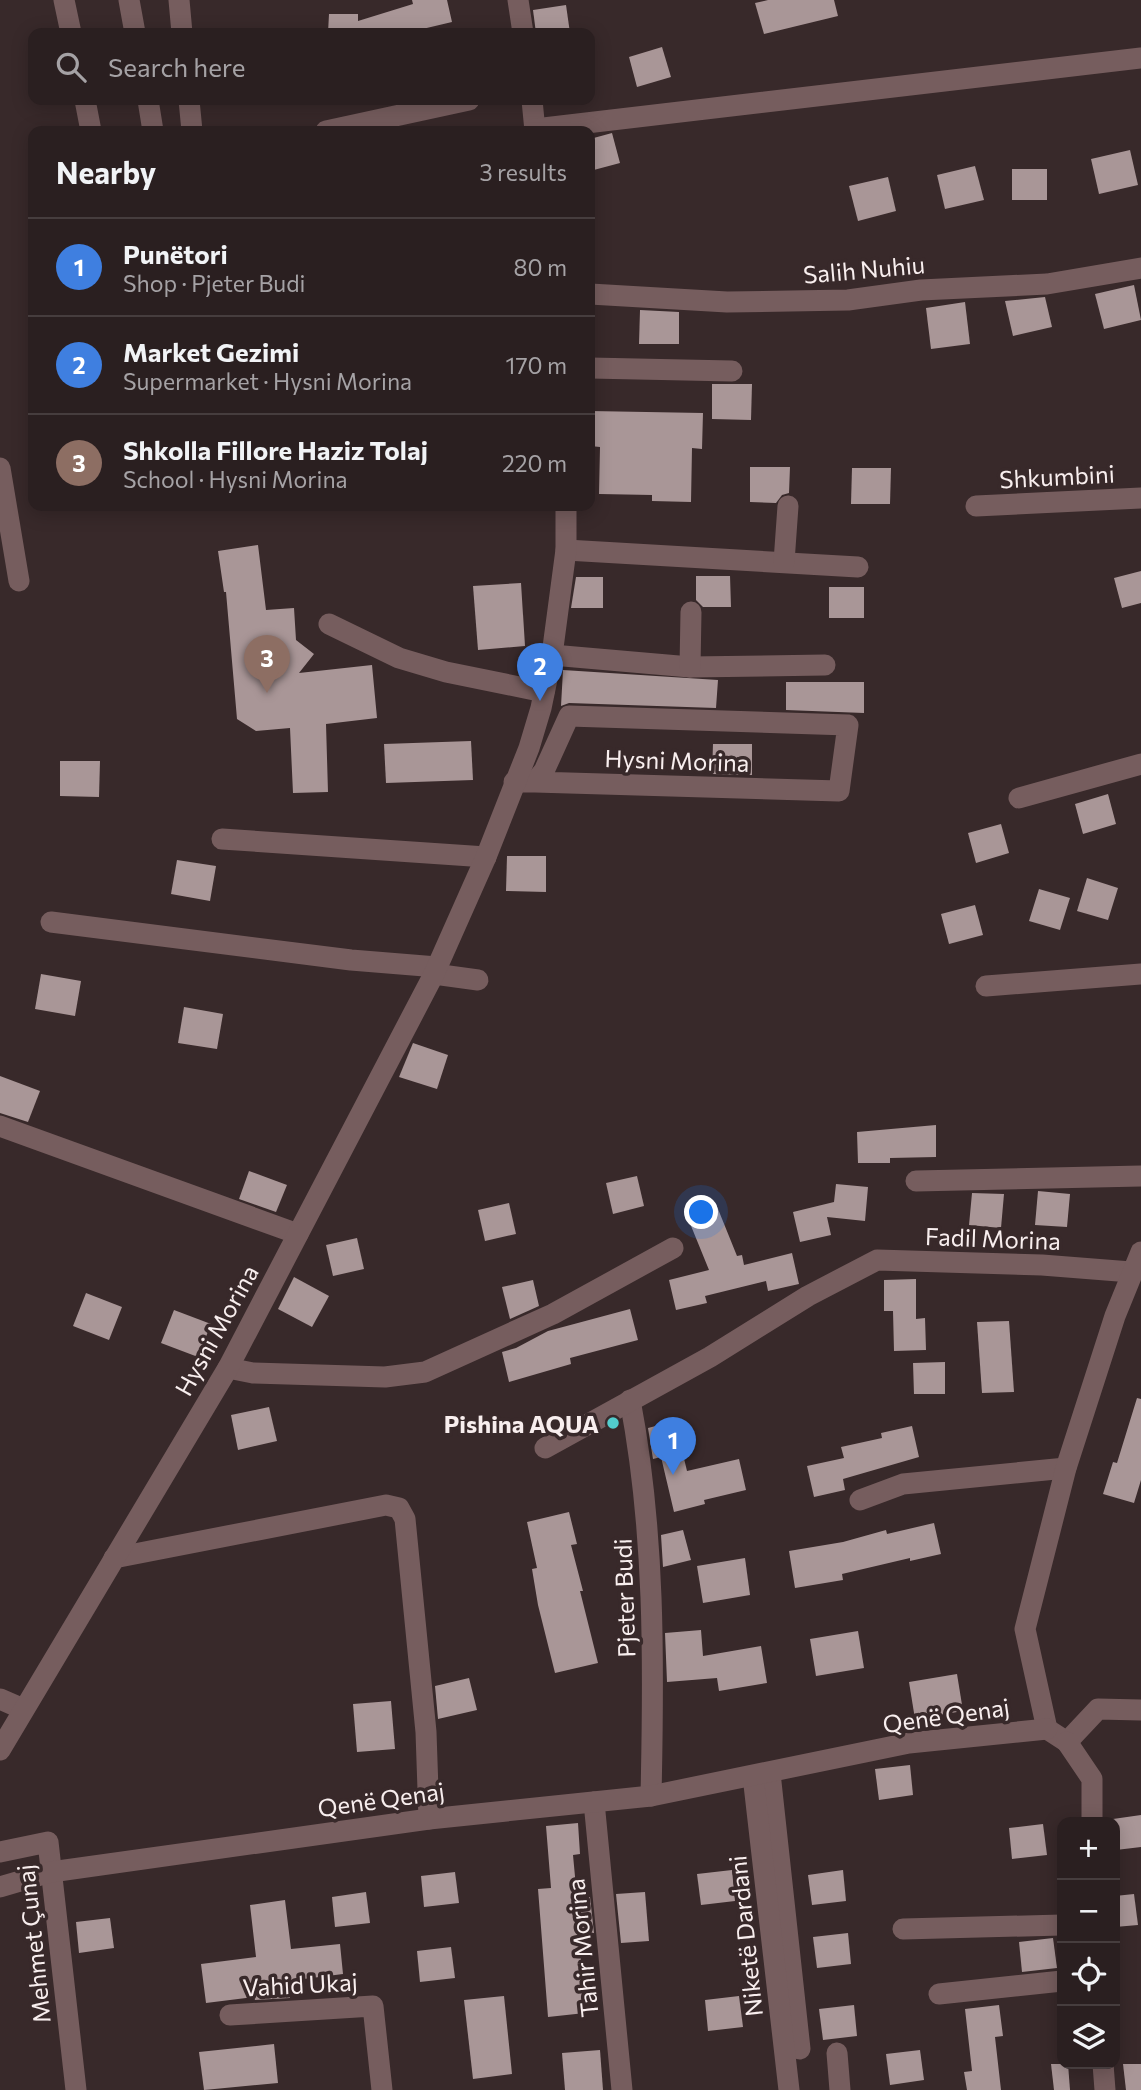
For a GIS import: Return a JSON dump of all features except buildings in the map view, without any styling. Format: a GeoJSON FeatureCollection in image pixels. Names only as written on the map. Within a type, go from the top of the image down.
{"type":"FeatureCollection","features":[{"type":"Feature","properties":{"kind":"street"},"geometry":{"type":"LineString","coordinates":[[64,0],[70,28]]}},
{"type":"Feature","properties":{"kind":"street"},"geometry":{"type":"LineString","coordinates":[[129,0],[134,28]]}},
{"type":"Feature","properties":{"kind":"street"},"geometry":{"type":"LineString","coordinates":[[179,0],[182,28]]}},
{"type":"Feature","properties":{"kind":"street"},"geometry":{"type":"LineString","coordinates":[[518,0],[522,28]]}},
{"type":"Feature","properties":{"kind":"street"},"geometry":{"type":"LineString","coordinates":[[569,126],[1141,58]]}},
{"type":"Feature","properties":{"kind":"street"},"geometry":{"type":"LineString","coordinates":[[86,105],[91,126]]}},
{"type":"Feature","properties":{"kind":"street"},"geometry":{"type":"LineString","coordinates":[[149,105],[152,126]]}},
{"type":"Feature","properties":{"kind":"street"},"geometry":{"type":"LineString","coordinates":[[189,105],[192,126]]}},
{"type":"Feature","properties":{"kind":"street"},"geometry":{"type":"LineString","coordinates":[[349,126],[446,105]]}},
{"type":"Feature","properties":{"kind":"street"},"geometry":{"type":"LineString","coordinates":[[532,105],[535,126]]}},
{"type":"Feature","properties":{"kind":"street","name":"Salih Nuhiu"},"geometry":{"type":"LineString","coordinates":[[595,294],[727,302],[848,300],[921,290],[1047,285],[1141,268]]}},
{"type":"Feature","properties":{"kind":"street"},"geometry":{"type":"LineString","coordinates":[[595,367],[651,361],[732,371]]}},
{"type":"Feature","properties":{"kind":"street"},"geometry":{"type":"LineString","coordinates":[[0,468],[19,580]]}},
{"type":"Feature","properties":{"kind":"street","name":"Shkumbini"},"geometry":{"type":"LineString","coordinates":[[976,506],[1141,498]]}},
{"type":"Feature","properties":{"kind":"street"},"geometry":{"type":"LineString","coordinates":[[784,562],[788,506]]}},
{"type":"Feature","properties":{"kind":"street","name":"Hysni Morina"},"geometry":{"type":"LineString","coordinates":[[0,1749],[228,1368],[436,970],[486,858],[525,782],[529,747],[552,655],[566,550],[566,511]]}},
{"type":"Feature","properties":{"kind":"street"},"geometry":{"type":"LineString","coordinates":[[566,550],[858,567]]}},
{"type":"Feature","properties":{"kind":"street"},"geometry":{"type":"LineString","coordinates":[[690,667],[691,612]]}},
{"type":"Feature","properties":{"kind":"street"},"geometry":{"type":"LineString","coordinates":[[329,624],[399,658],[446,672],[544,692]]}},
{"type":"Feature","properties":{"kind":"street"},"geometry":{"type":"LineString","coordinates":[[552,655],[690,667],[825,665]]}},
{"type":"Feature","properties":{"kind":"street","name":"Hysni Morina"},"geometry":{"type":"LineString","coordinates":[[569,716],[848,725],[839,791],[525,782],[544,771],[569,716]]}},
{"type":"Feature","properties":{"kind":"street"},"geometry":{"type":"LineString","coordinates":[[1019,799],[1141,764]]}},
{"type":"Feature","properties":{"kind":"street"},"geometry":{"type":"LineString","coordinates":[[222,839],[486,858]]}},
{"type":"Feature","properties":{"kind":"street"},"geometry":{"type":"LineString","coordinates":[[51,922],[436,970],[478,980]]}},
{"type":"Feature","properties":{"kind":"street"},"geometry":{"type":"LineString","coordinates":[[986,986],[1141,974]]}},
{"type":"Feature","properties":{"kind":"street"},"geometry":{"type":"LineString","coordinates":[[0,1126],[298,1234]]}},
{"type":"Feature","properties":{"kind":"street"},"geometry":{"type":"LineString","coordinates":[[916,1181],[1141,1176]]}},
{"type":"Feature","properties":{"kind":"street"},"geometry":{"type":"LineString","coordinates":[[228,1368],[253,1373],[385,1377],[425,1372],[553,1314],[673,1248]]}},
{"type":"Feature","properties":{"kind":"street"},"geometry":{"type":"LineString","coordinates":[[1092,1817],[1092,1779],[1067,1742],[1047,1729],[1025,1629],[1066,1468],[1131,1272],[1141,1252]]}},
{"type":"Feature","properties":{"kind":"street","name":"Fadil Morina"},"geometry":{"type":"LineString","coordinates":[[630,1400],[877,1260],[1042,1265],[1131,1272]]}},
{"type":"Feature","properties":{"kind":"street"},"geometry":{"type":"LineString","coordinates":[[545,1448],[630,1400]]}},
{"type":"Feature","properties":{"kind":"street","name":"Pjeter Budi"},"geometry":{"type":"LineString","coordinates":[[630,1400],[646,1498],[649,1552],[653,1700],[651,1796]]}},
{"type":"Feature","properties":{"kind":"street"},"geometry":{"type":"LineString","coordinates":[[860,1500],[903,1484],[1066,1468]]}},
{"type":"Feature","properties":{"kind":"street"},"geometry":{"type":"LineString","coordinates":[[114,1558],[386,1505],[399,1508],[405,1519],[425,1718],[429,1819]]}},
{"type":"Feature","properties":{"kind":"street"},"geometry":{"type":"LineString","coordinates":[[0,1699],[23,1709]]}},
{"type":"Feature","properties":{"kind":"street"},"geometry":{"type":"LineString","coordinates":[[1067,1742],[1098,1709],[1141,1710]]}},
{"type":"Feature","properties":{"kind":"street","name":"Qenë Qenaj"},"geometry":{"type":"LineString","coordinates":[[0,1887],[51,1872],[429,1819],[651,1796],[909,1743],[1047,1729]]}},
{"type":"Feature","properties":{"kind":"street"},"geometry":{"type":"LineString","coordinates":[[761,1774],[800,2049]]}},
{"type":"Feature","properties":{"kind":"street","name":"Niketë Dardani"},"geometry":{"type":"LineString","coordinates":[[761,1774],[789,2090]]}},
{"type":"Feature","properties":{"kind":"street","name":"Tahir Morina"},"geometry":{"type":"LineString","coordinates":[[594,1802],[622,2090]]}},
{"type":"Feature","properties":{"kind":"street","name":"Mehmet Çunaj"},"geometry":{"type":"LineString","coordinates":[[0,1852],[48,1842],[76,2090]]}},
{"type":"Feature","properties":{"kind":"street"},"geometry":{"type":"LineString","coordinates":[[903,1929],[1057,1925]]}},
{"type":"Feature","properties":{"kind":"street"},"geometry":{"type":"LineString","coordinates":[[939,1994],[1057,1982]]}},
{"type":"Feature","properties":{"kind":"street","name":"Vahid Ukaj"},"geometry":{"type":"LineString","coordinates":[[230,2015],[373,2007],[382,2090]]}},
{"type":"Feature","properties":{"kind":"street"},"geometry":{"type":"LineString","coordinates":[[837,2053],[840,2090]]}},
{"type":"Feature","properties":{"kind":"street"},"geometry":{"type":"LineString","coordinates":[[1103,2069],[1105,2090]]}},
{"type":"Feature","properties":{"kind":"place","name":"Shkolla Fillore Haziz Tolaj"},"geometry":{"type":"Point","coordinates":[267,693]}},
{"type":"Feature","properties":{"kind":"place","name":"Market Gezimi"},"geometry":{"type":"Point","coordinates":[540,701]}},
{"type":"Feature","properties":{"kind":"place","name":"Pishina AQUA"},"geometry":{"type":"Point","coordinates":[613,1423]}},
{"type":"Feature","properties":{"kind":"place","name":"Punëtori"},"geometry":{"type":"Point","coordinates":[673,1475]}}]}
